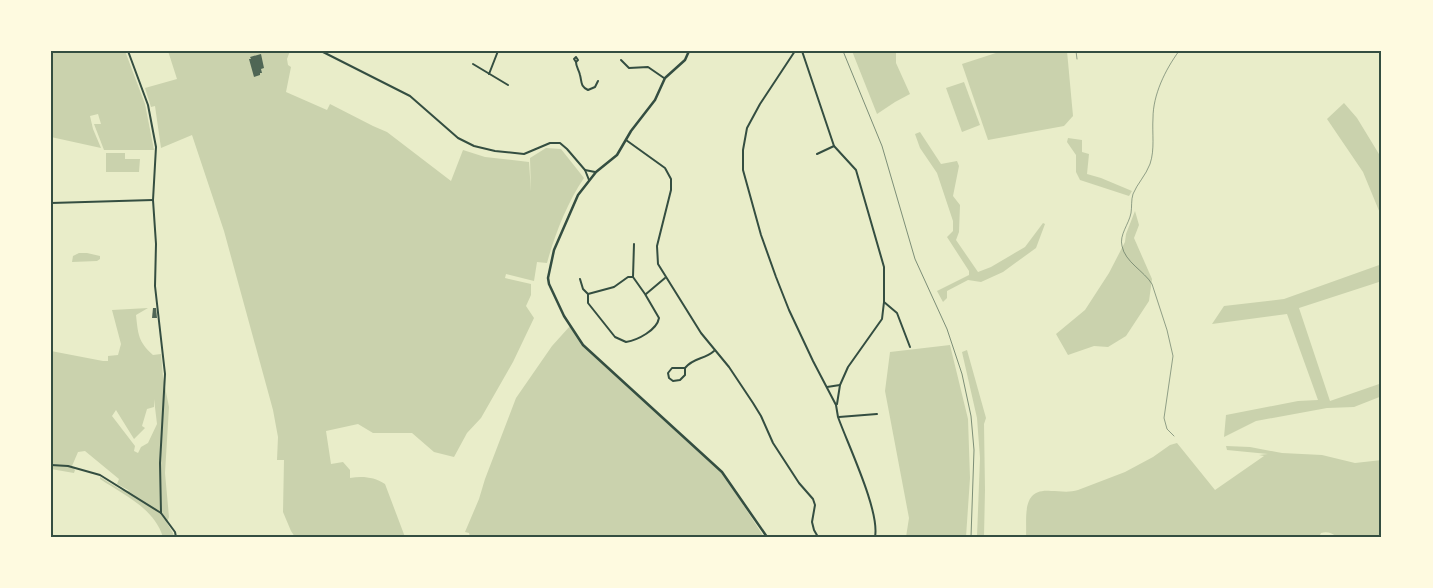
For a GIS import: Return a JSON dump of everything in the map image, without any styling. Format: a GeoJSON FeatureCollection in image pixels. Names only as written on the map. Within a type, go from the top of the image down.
{"type":"FeatureCollection","features":[{"type":"Feature","properties":{"kind":"main road"},"geometry":{"type":"LineString","coordinates":[[689,51],[683,62],[665,78],[655,100],[640,117],[617,154],[589,180],[573,205],[552,258],[549,284],[564,316],[578,339],[722,472],[767,537]]}},
{"type":"Feature","properties":{"kind":"street"},"geometry":{"type":"LineString","coordinates":[[128,51],[148,105],[156,147],[153,200],[156,244],[156,293],[165,374],[160,463],[161,513]]}},
{"type":"Feature","properties":{"kind":"street"},"geometry":{"type":"LineString","coordinates":[[321,51],[410,96],[464,142],[484,149],[524,154],[550,143],[560,143],[585,170],[589,180]]}},
{"type":"Feature","properties":{"kind":"street"},"geometry":{"type":"LineString","coordinates":[[489,74],[498,51]]}},
{"type":"Feature","properties":{"kind":"street"},"geometry":{"type":"LineString","coordinates":[[576,51],[574,59],[580,75],[580,83],[588,90],[593,88],[598,81]]}},
{"type":"Feature","properties":{"kind":"street"},"geometry":{"type":"LineString","coordinates":[[795,51],[760,104],[747,128],[743,150],[743,170],[761,235],[784,296],[813,361],[836,405],[838,418],[869,500],[876,528],[875,537]]}},
{"type":"Feature","properties":{"kind":"street"},"geometry":{"type":"LineString","coordinates":[[802,51],[834,146],[856,170],[884,267],[882,318],[848,368],[840,385],[836,405]]}},
{"type":"Feature","properties":{"kind":"street"},"geometry":{"type":"LineString","coordinates":[[621,60],[629,68],[648,67],[665,78]]}},
{"type":"Feature","properties":{"kind":"street"},"geometry":{"type":"LineString","coordinates":[[473,64],[508,85]]}},
{"type":"Feature","properties":{"kind":"street"},"geometry":{"type":"LineString","coordinates":[[626,140],[665,168],[671,178],[671,190],[656,250],[658,264],[701,333],[753,403],[773,443],[799,483],[813,499],[815,505],[812,522],[818,537]]}},
{"type":"Feature","properties":{"kind":"street"},"geometry":{"type":"LineString","coordinates":[[817,154],[834,146]]}},
{"type":"Feature","properties":{"kind":"street"},"geometry":{"type":"LineString","coordinates":[[585,170],[596,172]]}},
{"type":"Feature","properties":{"kind":"street"},"geometry":{"type":"LineString","coordinates":[[51,203],[153,200]]}},
{"type":"Feature","properties":{"kind":"street"},"geometry":{"type":"LineString","coordinates":[[580,279],[583,289],[588,294],[590,306],[615,337],[626,342],[635,340],[656,325],[659,320],[658,315],[633,277],[634,244]]}},
{"type":"Feature","properties":{"kind":"street"},"geometry":{"type":"LineString","coordinates":[[588,294],[614,287],[633,277]]}},
{"type":"Feature","properties":{"kind":"street"},"geometry":{"type":"LineString","coordinates":[[645,294],[665,278]]}},
{"type":"Feature","properties":{"kind":"street"},"geometry":{"type":"LineString","coordinates":[[884,302],[897,313],[910,347]]}},
{"type":"Feature","properties":{"kind":"street"},"geometry":{"type":"LineString","coordinates":[[685,368],[683,378],[676,381],[669,378],[668,373],[672,368],[685,368],[694,360],[705,357],[715,351]]}},
{"type":"Feature","properties":{"kind":"street"},"geometry":{"type":"LineString","coordinates":[[827,388],[840,385]]}},
{"type":"Feature","properties":{"kind":"street"},"geometry":{"type":"LineString","coordinates":[[838,418],[877,414]]}},
{"type":"Feature","properties":{"kind":"street"},"geometry":{"type":"LineString","coordinates":[[51,465],[68,466],[100,475],[161,513],[175,532],[176,537]]}},
{"type":"Feature","properties":{"kind":"street"},"geometry":{"type":"LineString","coordinates":[[51,533],[53,537]]}},
{"type":"Feature","properties":{"kind":"path"},"geometry":{"type":"LineString","coordinates":[[1076,51],[1077,59]]}},
{"type":"Feature","properties":{"kind":"path"},"geometry":{"type":"LineString","coordinates":[[1174,436],[1167,429],[1164,418],[1173,356],[1168,330],[1152,284],[1126,255],[1121,242],[1131,213],[1133,194],[1150,164],[1154,140],[1154,104],[1161,84],[1179,51]]}},
{"type":"Feature","properties":{"kind":"green space"},"geometry":{"type":"Polygon","coordinates":[[[51,51],[125,51],[145,104],[154,150],[104,150],[94,124],[101,124],[98,114],[90,116],[101,148],[51,137],[51,51]]]}},
{"type":"Feature","properties":{"kind":"green space"},"geometry":{"type":"Polygon","coordinates":[[[168,51],[290,51],[287,59],[288,65],[291,67],[286,92],[327,110],[330,104],[387,132],[451,181],[463,150],[485,157],[529,162],[531,192],[530,158],[546,148],[561,149],[584,178],[562,219],[547,263],[537,262],[534,281],[506,274],[505,278],[531,284],[531,295],[526,306],[534,318],[513,362],[481,418],[467,433],[454,457],[434,452],[412,433],[373,433],[358,424],[326,431],[331,464],[343,462],[350,470],[350,478],[368,478],[385,484],[405,537],[295,537],[291,531],[283,512],[284,460],[277,460],[278,437],[273,410],[224,231],[192,135],[161,148],[155,106],[151,107],[145,88],[177,79],[168,51]]]}},
{"type":"Feature","properties":{"kind":"green space"},"geometry":{"type":"Polygon","coordinates":[[[852,51],[896,51],[896,63],[910,94],[877,114],[852,51]]]}},
{"type":"Feature","properties":{"kind":"green space"},"geometry":{"type":"Polygon","coordinates":[[[1002,51],[1067,51],[1073,116],[1064,126],[988,140],[962,64],[1002,51]]]}},
{"type":"Feature","properties":{"kind":"green space"},"geometry":{"type":"Polygon","coordinates":[[[964,82],[980,125],[962,132],[946,88],[964,82]]]}},
{"type":"Feature","properties":{"kind":"green space"},"geometry":{"type":"Polygon","coordinates":[[[1344,103],[1357,118],[1382,159],[1382,218],[1363,172],[1327,119],[1344,103]]]}},
{"type":"Feature","properties":{"kind":"green space"},"geometry":{"type":"Polygon","coordinates":[[[920,132],[941,164],[957,161],[959,166],[953,196],[960,205],[959,232],[956,240],[978,272],[991,267],[1025,247],[1043,223],[1045,224],[1036,248],[1003,272],[981,282],[968,280],[947,291],[947,298],[943,302],[937,291],[969,275],[969,271],[947,237],[953,231],[953,221],[937,173],[920,148],[915,134],[920,132]]]}},
{"type":"Feature","properties":{"kind":"green space"},"geometry":{"type":"Polygon","coordinates":[[[1068,138],[1082,140],[1082,152],[1089,154],[1087,174],[1132,191],[1129,196],[1080,180],[1076,172],[1076,155],[1067,142],[1068,138]]]}},
{"type":"Feature","properties":{"kind":"green space"},"geometry":{"type":"Polygon","coordinates":[[[106,153],[125,153],[125,159],[140,159],[139,172],[106,172],[106,153]]]}},
{"type":"Feature","properties":{"kind":"green space"},"geometry":{"type":"Polygon","coordinates":[[[1135,211],[1139,225],[1134,238],[1152,279],[1149,301],[1126,336],[1108,347],[1094,346],[1068,355],[1056,334],[1085,310],[1109,273],[1125,242],[1126,234],[1135,211]]]}},
{"type":"Feature","properties":{"kind":"green space"},"geometry":{"type":"Polygon","coordinates":[[[79,253],[100,256],[100,259],[97,261],[72,262],[73,256],[79,253]]]}},
{"type":"Feature","properties":{"kind":"green space"},"geometry":{"type":"Polygon","coordinates":[[[1382,264],[1382,281],[1299,308],[1330,401],[1382,383],[1382,396],[1354,407],[1327,408],[1256,421],[1224,437],[1226,415],[1298,401],[1318,400],[1287,314],[1212,324],[1224,306],[1284,299],[1382,264]]]}},
{"type":"Feature","properties":{"kind":"green space"},"geometry":{"type":"Polygon","coordinates":[[[148,308],[136,315],[137,327],[144,346],[153,355],[161,354],[169,407],[165,473],[169,517],[167,523],[174,537],[163,537],[153,518],[145,510],[100,479],[100,477],[121,490],[130,491],[117,484],[119,479],[85,451],[78,452],[72,466],[75,470],[74,473],[51,469],[51,351],[103,361],[108,361],[108,356],[118,355],[121,344],[112,310],[148,308]],[[154,399],[154,407],[147,409],[142,426],[145,428],[134,439],[116,410],[112,416],[135,446],[134,451],[138,453],[141,447],[148,443],[157,424],[154,399]]]}},
{"type":"Feature","properties":{"kind":"green space"},"geometry":{"type":"Polygon","coordinates":[[[570,326],[583,345],[722,472],[764,537],[470,537],[469,533],[465,532],[516,398],[552,346],[570,326]]]}},
{"type":"Feature","properties":{"kind":"green space"},"geometry":{"type":"Polygon","coordinates":[[[950,345],[968,419],[970,478],[966,537],[906,537],[909,518],[885,391],[890,352],[950,345]]]}},
{"type":"Feature","properties":{"kind":"green space"},"geometry":{"type":"Polygon","coordinates":[[[967,350],[986,418],[984,424],[984,537],[977,537],[980,458],[977,418],[962,352],[967,350]]]}},
{"type":"Feature","properties":{"kind":"green space"},"geometry":{"type":"Polygon","coordinates":[[[1177,443],[1215,490],[1264,456],[1259,455],[1268,454],[1227,450],[1226,446],[1250,447],[1282,453],[1322,455],[1355,463],[1382,460],[1382,537],[1337,537],[1325,532],[1321,533],[1319,537],[1026,537],[1026,512],[1030,499],[1035,494],[1041,491],[1068,492],[1078,490],[1125,472],[1153,457],[1170,445],[1177,443]]]}},
{"type":"Feature","properties":{"kind":"building"},"geometry":{"type":"Polygon","coordinates":[[[261,54],[264,68],[261,69],[262,73],[260,75],[254,77],[249,59],[261,54]]]}},
{"type":"Feature","properties":{"kind":"building"},"geometry":{"type":"Polygon","coordinates":[[[153,308],[156,308],[157,318],[152,318],[153,308]]]}},
{"type":"Feature","properties":{"kind":"railway"},"geometry":{"type":"LineString","coordinates":[[843,51],[882,146],[915,259],[947,329],[962,374],[971,416],[974,450],[971,537]]}}]}
